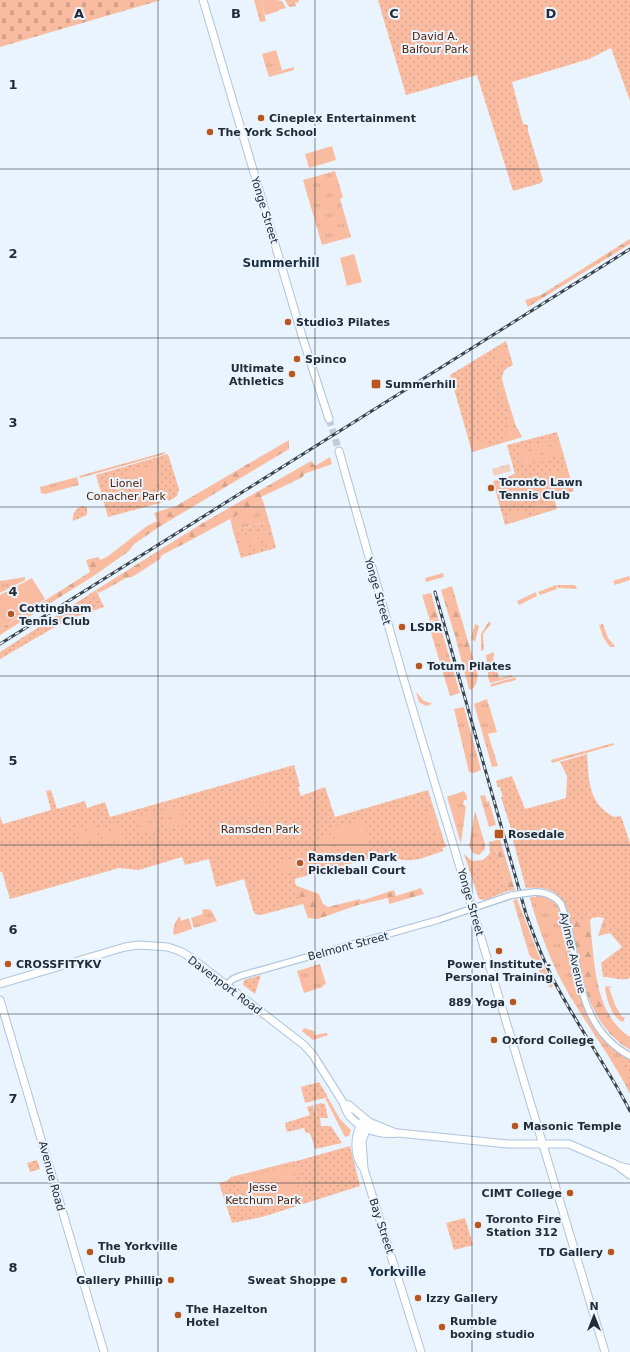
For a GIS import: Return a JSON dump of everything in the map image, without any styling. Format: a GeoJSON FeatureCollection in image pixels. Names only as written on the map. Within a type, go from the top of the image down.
{"type":"FeatureCollection","features":[{"type":"Feature","properties":{"kind":"main road","name":"Yonge Street"},"geometry":{"type":"LineString","coordinates":[[203,0],[303,339],[329,419]]}},
{"type":"Feature","properties":{"kind":"main road","name":"Yonge Street"},"geometry":{"type":"LineString","coordinates":[[339,451],[383,609],[605,1352]]}},
{"type":"Feature","properties":{"kind":"main road","name":"Davenport Road"},"geometry":{"type":"LineString","coordinates":[[0,984],[125,947],[153,945],[168,947],[182,952],[309,1050],[344,1104],[349,1105],[373,1132],[387,1135],[398,1133],[508,1144],[562,1144],[576,1146],[614,1164]]}},
{"type":"Feature","properties":{"kind":"main road","name":"Avenue Road"},"geometry":{"type":"LineString","coordinates":[[0,1000],[104,1352]]}},
{"type":"Feature","properties":{"kind":"main road","name":"Bay Street"},"geometry":{"type":"LineString","coordinates":[[365,1124],[362,1142],[364,1169],[421,1352]]}},
{"type":"Feature","properties":{"kind":"main road"},"geometry":{"type":"LineString","coordinates":[[614,1164],[630,1168]]}},
{"type":"Feature","properties":{"kind":"main road"},"geometry":{"type":"LineString","coordinates":[[614,1164],[630,1175]]}},
{"type":"Feature","properties":{"kind":"street","name":"Aylmer Avenue"},"geometry":{"type":"LineString","coordinates":[[473,909],[512,895],[535,892],[549,894],[555,897],[561,904],[584,1001],[605,1035],[630,1056]]}},
{"type":"Feature","properties":{"kind":"street","name":"Belmont Street"},"geometry":{"type":"LineString","coordinates":[[226,985],[233,979],[240,976],[473,909]]}},
{"type":"Feature","properties":{"kind":"green space"},"geometry":{"type":"Polygon","coordinates":[[[0,0],[161,0],[0,47],[0,0]]]}},
{"type":"Feature","properties":{"kind":"green space"},"geometry":{"type":"Polygon","coordinates":[[[254,0],[261,0],[266,21],[260,22],[254,0]]]}},
{"type":"Feature","properties":{"kind":"green space"},"geometry":{"type":"Polygon","coordinates":[[[261,0],[276,0],[279,11],[265,15],[261,0]]]}},
{"type":"Feature","properties":{"kind":"green space"},"geometry":{"type":"Polygon","coordinates":[[[276,0],[282,1],[286,8],[278,10],[276,0]]]}},
{"type":"Feature","properties":{"kind":"green space"},"geometry":{"type":"Polygon","coordinates":[[[285,0],[299,0],[299,2],[295,3],[296,6],[289,7],[285,0]]]}},
{"type":"Feature","properties":{"kind":"green space","name":"David A. Balfour Park"},"geometry":{"type":"Polygon","coordinates":[[[378,0],[630,0],[630,101],[611,48],[589,59],[512,82],[523,124],[528,125],[528,131],[543,180],[541,183],[513,191],[477,75],[406,95],[378,0]]]}},
{"type":"Feature","properties":{"kind":"green space"},"geometry":{"type":"Polygon","coordinates":[[[276,50],[282,70],[268,74],[262,54],[276,50]]]}},
{"type":"Feature","properties":{"kind":"green space"},"geometry":{"type":"Polygon","coordinates":[[[294,67],[294,70],[269,77],[268,74],[294,67]]]}},
{"type":"Feature","properties":{"kind":"green space"},"geometry":{"type":"Polygon","coordinates":[[[332,146],[336,160],[309,168],[305,154],[332,146]]]}},
{"type":"Feature","properties":{"kind":"green space"},"geometry":{"type":"Polygon","coordinates":[[[335,171],[343,197],[340,199],[351,237],[322,245],[303,180],[335,171]]]}},
{"type":"Feature","properties":{"kind":"green space"},"geometry":{"type":"Polygon","coordinates":[[[630,239],[630,244],[528,307],[525,300],[541,295],[630,239]]]}},
{"type":"Feature","properties":{"kind":"green space"},"geometry":{"type":"Polygon","coordinates":[[[354,254],[362,282],[347,286],[340,258],[354,254]]]}},
{"type":"Feature","properties":{"kind":"green space"},"geometry":{"type":"Polygon","coordinates":[[[506,341],[513,365],[504,371],[502,381],[515,424],[522,437],[472,452],[450,375],[506,341]]]}},
{"type":"Feature","properties":{"kind":"green space"},"geometry":{"type":"Polygon","coordinates":[[[501,349],[506,351],[508,356],[506,361],[501,363],[496,361],[494,356],[496,351],[501,349]]]}},
{"type":"Feature","properties":{"kind":"green space"},"geometry":{"type":"Polygon","coordinates":[[[502,379],[508,402],[504,403],[500,391],[500,380],[502,379]]]}},
{"type":"Feature","properties":{"kind":"green space"},"geometry":{"type":"Polygon","coordinates":[[[511,410],[516,425],[508,425],[508,411],[511,410]]]}},
{"type":"Feature","properties":{"kind":"green space"},"geometry":{"type":"Polygon","coordinates":[[[508,427],[517,428],[522,437],[472,452],[469,441],[498,443],[506,435],[508,427]]]}},
{"type":"Feature","properties":{"kind":"green space"},"geometry":{"type":"Polygon","coordinates":[[[557,432],[574,491],[554,498],[557,509],[505,525],[493,481],[515,474],[507,445],[557,432]]]}},
{"type":"Feature","properties":{"kind":"green space"},"geometry":{"type":"Polygon","coordinates":[[[558,438],[564,456],[555,458],[550,440],[558,438]]]}},
{"type":"Feature","properties":{"kind":"green space"},"geometry":{"type":"Polygon","coordinates":[[[289,440],[289,449],[159,527],[134,544],[129,551],[95,575],[0,635],[0,629],[90,572],[86,560],[99,557],[100,560],[107,557],[147,526],[157,521],[154,513],[176,506],[289,440]]]}},
{"type":"Feature","properties":{"kind":"green space"},"geometry":{"type":"Polygon","coordinates":[[[548,441],[553,458],[545,461],[540,443],[548,441]]]}},
{"type":"Feature","properties":{"kind":"green space"},"geometry":{"type":"Polygon","coordinates":[[[538,443],[543,461],[535,464],[530,446],[538,443]]]}},
{"type":"Feature","properties":{"kind":"green space"},"geometry":{"type":"Polygon","coordinates":[[[528,447],[533,464],[525,467],[519,449],[528,447]]]}},
{"type":"Feature","properties":{"kind":"green space"},"geometry":{"type":"Polygon","coordinates":[[[165,452],[165,454],[80,478],[79,476],[165,452]]]}},
{"type":"Feature","properties":{"kind":"green space","name":"Lionel Conacher Park"},"geometry":{"type":"Polygon","coordinates":[[[168,454],[179,489],[177,496],[171,500],[108,517],[96,475],[168,454]]]}},
{"type":"Feature","properties":{"kind":"green space"},"geometry":{"type":"Polygon","coordinates":[[[330,457],[332,464],[304,474],[303,477],[261,497],[263,501],[162,555],[160,559],[132,577],[126,578],[99,593],[96,590],[201,524],[311,461],[315,466],[330,457]]]}},
{"type":"Feature","properties":{"kind":"green space"},"geometry":{"type":"Polygon","coordinates":[[[156,464],[161,483],[150,486],[158,499],[138,503],[128,472],[156,464]]]}},
{"type":"Feature","properties":{"kind":"green space"},"geometry":{"type":"Polygon","coordinates":[[[566,469],[571,487],[563,489],[558,472],[566,469]]]}},
{"type":"Feature","properties":{"kind":"green space"},"geometry":{"type":"Polygon","coordinates":[[[557,472],[562,490],[554,492],[549,474],[557,472]]]}},
{"type":"Feature","properties":{"kind":"green space"},"geometry":{"type":"Polygon","coordinates":[[[548,475],[553,492],[545,495],[539,477],[548,475]]]}},
{"type":"Feature","properties":{"kind":"green space"},"geometry":{"type":"Polygon","coordinates":[[[77,477],[79,485],[45,494],[41,493],[40,487],[77,477]]]}},
{"type":"Feature","properties":{"kind":"green space"},"geometry":{"type":"Polygon","coordinates":[[[537,478],[542,495],[534,498],[529,480],[537,478]]]}},
{"type":"Feature","properties":{"kind":"green space"},"geometry":{"type":"Polygon","coordinates":[[[527,481],[532,498],[524,501],[519,483],[527,481]]]}},
{"type":"Feature","properties":{"kind":"green space"},"geometry":{"type":"Polygon","coordinates":[[[516,484],[522,501],[513,504],[508,486],[516,484]]]}},
{"type":"Feature","properties":{"kind":"green space"},"geometry":{"type":"Polygon","coordinates":[[[506,487],[511,504],[503,507],[498,489],[506,487]]]}},
{"type":"Feature","properties":{"kind":"green space"},"geometry":{"type":"Polygon","coordinates":[[[263,501],[269,521],[233,531],[230,518],[263,501]]]}},
{"type":"Feature","properties":{"kind":"green space"},"geometry":{"type":"Polygon","coordinates":[[[550,501],[553,509],[535,514],[533,506],[550,501]]]}},
{"type":"Feature","properties":{"kind":"green space"},"geometry":{"type":"Polygon","coordinates":[[[82,506],[87,507],[87,515],[73,521],[75,512],[82,506]]]}},
{"type":"Feature","properties":{"kind":"green space"},"geometry":{"type":"Polygon","coordinates":[[[524,508],[527,517],[509,522],[507,514],[524,508]]]}},
{"type":"Feature","properties":{"kind":"green space"},"geometry":{"type":"Polygon","coordinates":[[[269,521],[276,548],[241,558],[233,531],[269,521]]]}},
{"type":"Feature","properties":{"kind":"green space"},"geometry":{"type":"Polygon","coordinates":[[[267,527],[272,544],[264,546],[259,529],[267,527]]]}},
{"type":"Feature","properties":{"kind":"green space"},"geometry":{"type":"Polygon","coordinates":[[[256,530],[261,547],[253,549],[248,532],[256,530]]]}},
{"type":"Feature","properties":{"kind":"green space"},"geometry":{"type":"Polygon","coordinates":[[[245,533],[251,550],[242,553],[237,535],[245,533]]]}},
{"type":"Feature","properties":{"kind":"green space"},"geometry":{"type":"Polygon","coordinates":[[[443,573],[444,577],[426,582],[425,578],[443,573]]]}},
{"type":"Feature","properties":{"kind":"green space"},"geometry":{"type":"Polygon","coordinates":[[[629,576],[630,580],[615,585],[613,581],[629,576]]]}},
{"type":"Feature","properties":{"kind":"green space"},"geometry":{"type":"Polygon","coordinates":[[[25,577],[25,580],[0,593],[0,581],[25,577]]]}},
{"type":"Feature","properties":{"kind":"green space","name":"Cottingham Tennis Club"},"geometry":{"type":"Polygon","coordinates":[[[32,578],[45,599],[0,629],[0,595],[32,578]]]}},
{"type":"Feature","properties":{"kind":"green space"},"geometry":{"type":"Polygon","coordinates":[[[556,585],[557,589],[540,595],[538,592],[556,585]]]}},
{"type":"Feature","properties":{"kind":"green space"},"geometry":{"type":"Polygon","coordinates":[[[557,585],[575,585],[577,589],[558,588],[557,585]]]}},
{"type":"Feature","properties":{"kind":"green space"},"geometry":{"type":"Polygon","coordinates":[[[452,586],[476,669],[470,669],[461,638],[455,636],[441,590],[452,586]]]}},
{"type":"Feature","properties":{"kind":"green space"},"geometry":{"type":"Polygon","coordinates":[[[96,590],[104,607],[67,620],[0,659],[0,652],[96,590]]]}},
{"type":"Feature","properties":{"kind":"green space"},"geometry":{"type":"Polygon","coordinates":[[[536,592],[537,596],[519,605],[517,601],[536,592]]]}},
{"type":"Feature","properties":{"kind":"green space"},"geometry":{"type":"Polygon","coordinates":[[[431,593],[438,618],[430,621],[422,595],[431,593]]]}},
{"type":"Feature","properties":{"kind":"green space"},"geometry":{"type":"Polygon","coordinates":[[[438,618],[460,693],[450,696],[428,623],[438,618]]]}},
{"type":"Feature","properties":{"kind":"green space"},"geometry":{"type":"Polygon","coordinates":[[[489,621],[491,624],[483,634],[484,650],[481,651],[481,634],[489,621]]]}},
{"type":"Feature","properties":{"kind":"green space"},"geometry":{"type":"Polygon","coordinates":[[[475,624],[479,626],[475,642],[471,638],[475,624]]]}},
{"type":"Feature","properties":{"kind":"green space"},"geometry":{"type":"Polygon","coordinates":[[[603,624],[608,638],[615,647],[610,647],[603,637],[599,625],[603,624]]]}},
{"type":"Feature","properties":{"kind":"green space"},"geometry":{"type":"Polygon","coordinates":[[[455,636],[461,638],[476,669],[473,660],[475,663],[478,675],[476,684],[471,690],[469,689],[455,636]]]}},
{"type":"Feature","properties":{"kind":"green space"},"geometry":{"type":"Polygon","coordinates":[[[494,652],[493,657],[495,665],[488,668],[486,655],[494,652]]]}},
{"type":"Feature","properties":{"kind":"green space"},"geometry":{"type":"Polygon","coordinates":[[[496,667],[499,678],[512,675],[513,677],[490,683],[488,669],[496,667]]]}},
{"type":"Feature","properties":{"kind":"green space"},"geometry":{"type":"Polygon","coordinates":[[[516,677],[516,680],[490,687],[491,684],[516,677]]]}},
{"type":"Feature","properties":{"kind":"green space"},"geometry":{"type":"Polygon","coordinates":[[[416,692],[424,701],[432,704],[426,706],[419,702],[416,692]]]}},
{"type":"Feature","properties":{"kind":"green space"},"geometry":{"type":"Polygon","coordinates":[[[487,699],[497,732],[488,734],[498,766],[492,767],[474,704],[487,699]]]}},
{"type":"Feature","properties":{"kind":"green space"},"geometry":{"type":"Polygon","coordinates":[[[464,707],[481,770],[474,773],[469,772],[454,709],[464,707]]]}},
{"type":"Feature","properties":{"kind":"green space"},"geometry":{"type":"Polygon","coordinates":[[[614,743],[614,745],[552,763],[551,760],[614,743]]]}},
{"type":"Feature","properties":{"kind":"green space"},"geometry":{"type":"Polygon","coordinates":[[[587,754],[588,773],[595,798],[605,811],[614,817],[621,816],[630,843],[630,978],[626,979],[603,977],[601,963],[622,947],[610,933],[604,918],[598,917],[571,922],[565,905],[557,894],[544,888],[526,888],[511,832],[512,831],[501,797],[503,797],[500,787],[498,787],[496,781],[512,776],[525,809],[566,798],[567,776],[560,762],[587,754]]]}},
{"type":"Feature","properties":{"kind":"green space","name":"Ramsden Park"},"geometry":{"type":"Polygon","coordinates":[[[294,765],[300,786],[298,787],[301,796],[325,787],[335,817],[428,790],[446,847],[442,848],[443,851],[418,859],[403,860],[388,855],[382,855],[295,879],[302,904],[261,915],[255,914],[253,910],[244,879],[216,887],[209,859],[185,865],[182,857],[139,870],[119,868],[10,899],[2,872],[0,872],[0,816],[3,824],[51,810],[46,791],[51,790],[57,809],[85,801],[87,808],[105,802],[110,817],[294,765]]]}},
{"type":"Feature","properties":{"kind":"green space"},"geometry":{"type":"Polygon","coordinates":[[[506,778],[517,808],[591,918],[590,922],[595,969],[602,1000],[618,1027],[630,1037],[630,1050],[614,1037],[601,1022],[592,1005],[579,967],[567,907],[555,893],[550,890],[526,888],[511,832],[512,831],[501,797],[503,797],[500,787],[498,787],[496,781],[506,778]]]}},
{"type":"Feature","properties":{"kind":"green space"},"geometry":{"type":"Polygon","coordinates":[[[464,791],[467,796],[467,800],[464,800],[463,805],[466,806],[461,844],[447,797],[464,791]]]}},
{"type":"Feature","properties":{"kind":"green space"},"geometry":{"type":"Polygon","coordinates":[[[463,792],[464,797],[457,800],[450,798],[451,796],[463,792]]]}},
{"type":"Feature","properties":{"kind":"green space"},"geometry":{"type":"Polygon","coordinates":[[[485,795],[487,802],[489,801],[496,825],[489,827],[480,796],[485,795]]]}},
{"type":"Feature","properties":{"kind":"green space"},"geometry":{"type":"Polygon","coordinates":[[[261,801],[273,803],[266,808],[255,803],[261,801]]]}},
{"type":"Feature","properties":{"kind":"green space"},"geometry":{"type":"Polygon","coordinates":[[[180,806],[182,814],[164,818],[162,810],[180,806]]]}},
{"type":"Feature","properties":{"kind":"green space"},"geometry":{"type":"Polygon","coordinates":[[[427,807],[434,810],[437,825],[441,833],[441,837],[438,841],[435,838],[437,834],[431,825],[427,807]]]}},
{"type":"Feature","properties":{"kind":"green space"},"geometry":{"type":"Polygon","coordinates":[[[475,811],[485,844],[485,849],[479,855],[473,853],[469,846],[475,811]]]}},
{"type":"Feature","properties":{"kind":"green space"},"geometry":{"type":"Polygon","coordinates":[[[153,812],[155,820],[137,825],[135,816],[153,812]]]}},
{"type":"Feature","properties":{"kind":"green space"},"geometry":{"type":"Polygon","coordinates":[[[183,816],[185,824],[167,829],[165,820],[183,816]]]}},
{"type":"Feature","properties":{"kind":"green space"},"geometry":{"type":"Polygon","coordinates":[[[363,819],[371,849],[355,852],[344,850],[337,843],[331,828],[363,819]]]}},
{"type":"Feature","properties":{"kind":"green space"},"geometry":{"type":"Polygon","coordinates":[[[155,822],[157,831],[139,835],[137,827],[155,822]]]}},
{"type":"Feature","properties":{"kind":"green space"},"geometry":{"type":"Polygon","coordinates":[[[95,824],[100,841],[92,844],[87,826],[95,824]]]}},
{"type":"Feature","properties":{"kind":"green space"},"geometry":{"type":"Polygon","coordinates":[[[119,824],[124,842],[115,844],[110,826],[119,824]]]}},
{"type":"Feature","properties":{"kind":"green space"},"geometry":{"type":"Polygon","coordinates":[[[84,826],[89,844],[81,847],[76,829],[84,826]]]}},
{"type":"Feature","properties":{"kind":"green space"},"geometry":{"type":"Polygon","coordinates":[[[108,827],[113,845],[105,847],[100,829],[108,827]]]}},
{"type":"Feature","properties":{"kind":"green space"},"geometry":{"type":"Polygon","coordinates":[[[330,836],[335,855],[324,858],[319,839],[330,836]]]}},
{"type":"Feature","properties":{"kind":"green space"},"geometry":{"type":"Polygon","coordinates":[[[500,839],[515,890],[508,891],[493,841],[500,839]]]}},
{"type":"Feature","properties":{"kind":"green space"},"geometry":{"type":"Polygon","coordinates":[[[493,841],[508,891],[485,900],[479,899],[464,854],[472,861],[484,860],[490,853],[489,842],[493,841]]]}},
{"type":"Feature","properties":{"kind":"green space","name":"Ramsden Park Pickleball Court"},"geometry":{"type":"Polygon","coordinates":[[[319,852],[322,863],[281,874],[278,863],[319,852]]]}},
{"type":"Feature","properties":{"kind":"green space"},"geometry":{"type":"Polygon","coordinates":[[[488,856],[489,859],[486,864],[473,867],[468,866],[469,862],[481,861],[488,856]]]}},
{"type":"Feature","properties":{"kind":"green space"},"geometry":{"type":"Polygon","coordinates":[[[295,883],[297,886],[319,894],[323,904],[328,907],[360,899],[361,901],[394,890],[396,896],[421,888],[424,894],[389,904],[388,898],[358,905],[318,919],[308,918],[303,904],[291,907],[295,883]]]}},
{"type":"Feature","properties":{"kind":"green space"},"geometry":{"type":"Polygon","coordinates":[[[536,895],[549,898],[559,907],[565,925],[579,992],[585,1008],[594,1024],[607,1040],[630,1059],[630,1094],[612,1062],[572,1000],[555,968],[541,934],[530,899],[530,897],[536,897],[536,895]]]}},
{"type":"Feature","properties":{"kind":"green space"},"geometry":{"type":"Polygon","coordinates":[[[517,899],[537,951],[553,986],[550,988],[529,954],[513,900],[517,899]]]}},
{"type":"Feature","properties":{"kind":"green space"},"geometry":{"type":"Polygon","coordinates":[[[202,910],[211,910],[217,921],[194,928],[191,918],[203,914],[202,910]]]}},
{"type":"Feature","properties":{"kind":"green space"},"geometry":{"type":"Polygon","coordinates":[[[180,916],[181,921],[189,918],[192,929],[174,935],[174,925],[180,916]]]}},
{"type":"Feature","properties":{"kind":"green space"},"geometry":{"type":"Polygon","coordinates":[[[604,918],[610,933],[598,936],[604,918]]]}},
{"type":"Feature","properties":{"kind":"green space"},"geometry":{"type":"Polygon","coordinates":[[[320,964],[326,984],[323,985],[323,987],[304,993],[297,971],[320,964]]]}},
{"type":"Feature","properties":{"kind":"green space"},"geometry":{"type":"Polygon","coordinates":[[[261,975],[255,994],[243,985],[244,980],[261,975]]]}},
{"type":"Feature","properties":{"kind":"green space"},"geometry":{"type":"Polygon","coordinates":[[[606,986],[613,987],[609,988],[615,1005],[622,1017],[625,1017],[623,1022],[613,1013],[606,993],[606,986]]]}},
{"type":"Feature","properties":{"kind":"green space"},"geometry":{"type":"Polygon","coordinates":[[[304,1028],[314,1031],[315,1035],[326,1033],[328,1035],[313,1040],[302,1031],[304,1028]]]}},
{"type":"Feature","properties":{"kind":"green space"},"geometry":{"type":"Polygon","coordinates":[[[624,1056],[630,1059],[630,1080],[621,1060],[624,1056]]]}},
{"type":"Feature","properties":{"kind":"green space"},"geometry":{"type":"Polygon","coordinates":[[[319,1082],[328,1097],[305,1103],[301,1087],[319,1082]]]}},
{"type":"Feature","properties":{"kind":"green space"},"geometry":{"type":"Polygon","coordinates":[[[325,1098],[328,1098],[340,1119],[351,1130],[349,1136],[345,1137],[325,1098]]]}},
{"type":"Feature","properties":{"kind":"green space"},"geometry":{"type":"Polygon","coordinates":[[[320,1103],[325,1104],[328,1118],[320,1118],[321,1126],[331,1126],[342,1143],[315,1149],[310,1133],[306,1133],[304,1128],[287,1132],[285,1123],[310,1115],[307,1107],[313,1105],[317,1118],[315,1105],[320,1103]]]}},
{"type":"Feature","properties":{"kind":"green space","name":"Jesse Ketchum Park"},"geometry":{"type":"Polygon","coordinates":[[[350,1146],[360,1186],[262,1217],[232,1223],[219,1183],[350,1146]]]}},
{"type":"Feature","properties":{"kind":"green space"},"geometry":{"type":"Polygon","coordinates":[[[37,1160],[40,1169],[30,1172],[27,1163],[37,1160]]]}},
{"type":"Feature","properties":{"kind":"green space"},"geometry":{"type":"Polygon","coordinates":[[[294,1161],[299,1165],[306,1194],[302,1199],[242,1215],[234,1211],[230,1207],[223,1194],[222,1185],[231,1177],[294,1161]],[[293,1164],[228,1181],[225,1189],[227,1199],[239,1213],[243,1213],[301,1197],[302,1189],[296,1167],[293,1164]]]}},
{"type":"Feature","properties":{"kind":"green space"},"geometry":{"type":"Polygon","coordinates":[[[291,1165],[300,1194],[248,1209],[240,1180],[291,1165]]]}},
{"type":"Feature","properties":{"kind":"green space"},"geometry":{"type":"Polygon","coordinates":[[[465,1218],[473,1245],[454,1250],[446,1223],[465,1218]]]}},
{"type":"Feature","properties":{"kind":"water"},"geometry":{"type":"Polygon","coordinates":[[[509,464],[511,471],[494,476],[492,469],[509,464]]]}},
{"type":"Feature","properties":{"kind":"water"},"geometry":{"type":"Polygon","coordinates":[[[119,478],[122,479],[122,489],[115,490],[112,489],[111,482],[112,479],[119,478]]]}},
{"type":"Feature","properties":{"kind":"tunnel"},"geometry":{"type":"LineString","coordinates":[[329,419],[339,451]]}},
{"type":"Feature","properties":{"kind":"railway"},"geometry":{"type":"LineString","coordinates":[[0,644],[630,249]]}},
{"type":"Feature","properties":{"kind":"railway"},"geometry":{"type":"LineString","coordinates":[[435,592],[526,914],[532,930],[545,963],[562,996],[612,1078],[630,1111]]}},
{"type":"Feature","properties":{"kind":"place","name":"Cineplex Entertainment"},"geometry":{"type":"Point","coordinates":[261,118]}},
{"type":"Feature","properties":{"kind":"place","name":"The York School"},"geometry":{"type":"Point","coordinates":[210,132]}},
{"type":"Feature","properties":{"kind":"place","name":"Studio3 Pilates"},"geometry":{"type":"Point","coordinates":[288,322]}},
{"type":"Feature","properties":{"kind":"place","name":"Spinco"},"geometry":{"type":"Point","coordinates":[297,359]}},
{"type":"Feature","properties":{"kind":"place","name":"Ultimate Athletics"},"geometry":{"type":"Point","coordinates":[292,374]}},
{"type":"Feature","properties":{"kind":"place","name":"Summerhill"},"geometry":{"type":"Point","coordinates":[376,384]}},
{"type":"Feature","properties":{"kind":"place","name":"Toronto Lawn Tennis Club"},"geometry":{"type":"Point","coordinates":[491,488]}},
{"type":"Feature","properties":{"kind":"place","name":"Cottingham Tennis Club"},"geometry":{"type":"Point","coordinates":[11,614]}},
{"type":"Feature","properties":{"kind":"place","name":"LSDR"},"geometry":{"type":"Point","coordinates":[402,627]}},
{"type":"Feature","properties":{"kind":"place","name":"Totum Pilates"},"geometry":{"type":"Point","coordinates":[419,666]}},
{"type":"Feature","properties":{"kind":"place","name":"Rosedale"},"geometry":{"type":"Point","coordinates":[499,834]}},
{"type":"Feature","properties":{"kind":"place","name":"Ramsden Park Pickleball Court"},"geometry":{"type":"Point","coordinates":[300,863]}},
{"type":"Feature","properties":{"kind":"place","name":"Power Institute - Personal Training"},"geometry":{"type":"Point","coordinates":[499,951]}},
{"type":"Feature","properties":{"kind":"place","name":"CROSSFITYKV"},"geometry":{"type":"Point","coordinates":[8,964]}},
{"type":"Feature","properties":{"kind":"place","name":"889 Yoga"},"geometry":{"type":"Point","coordinates":[513,1002]}},
{"type":"Feature","properties":{"kind":"place","name":"Oxford College"},"geometry":{"type":"Point","coordinates":[494,1040]}},
{"type":"Feature","properties":{"kind":"place","name":"Masonic Temple"},"geometry":{"type":"Point","coordinates":[515,1126]}},
{"type":"Feature","properties":{"kind":"place","name":"CIMT College"},"geometry":{"type":"Point","coordinates":[570,1193]}},
{"type":"Feature","properties":{"kind":"place","name":"Toronto Fire Station 312"},"geometry":{"type":"Point","coordinates":[478,1225]}},
{"type":"Feature","properties":{"kind":"place","name":"The Yorkville Club"},"geometry":{"type":"Point","coordinates":[90,1252]}},
{"type":"Feature","properties":{"kind":"place","name":"TD Gallery"},"geometry":{"type":"Point","coordinates":[611,1252]}},
{"type":"Feature","properties":{"kind":"place","name":"Gallery Phillip"},"geometry":{"type":"Point","coordinates":[171,1280]}},
{"type":"Feature","properties":{"kind":"place","name":"Sweat Shoppe"},"geometry":{"type":"Point","coordinates":[344,1280]}},
{"type":"Feature","properties":{"kind":"place","name":"Izzy Gallery"},"geometry":{"type":"Point","coordinates":[418,1298]}},
{"type":"Feature","properties":{"kind":"place","name":"The Hazelton Hotel"},"geometry":{"type":"Point","coordinates":[178,1315]}},
{"type":"Feature","properties":{"kind":"place","name":"Rumble boxing studio"},"geometry":{"type":"Point","coordinates":[442,1327]}},
{"type":"Feature","properties":{"kind":"district","name":"Summerhill"},"geometry":{"type":"Point","coordinates":[281,263]}},
{"type":"Feature","properties":{"kind":"district","name":"Yorkville"},"geometry":{"type":"Point","coordinates":[397,1272]}}]}
